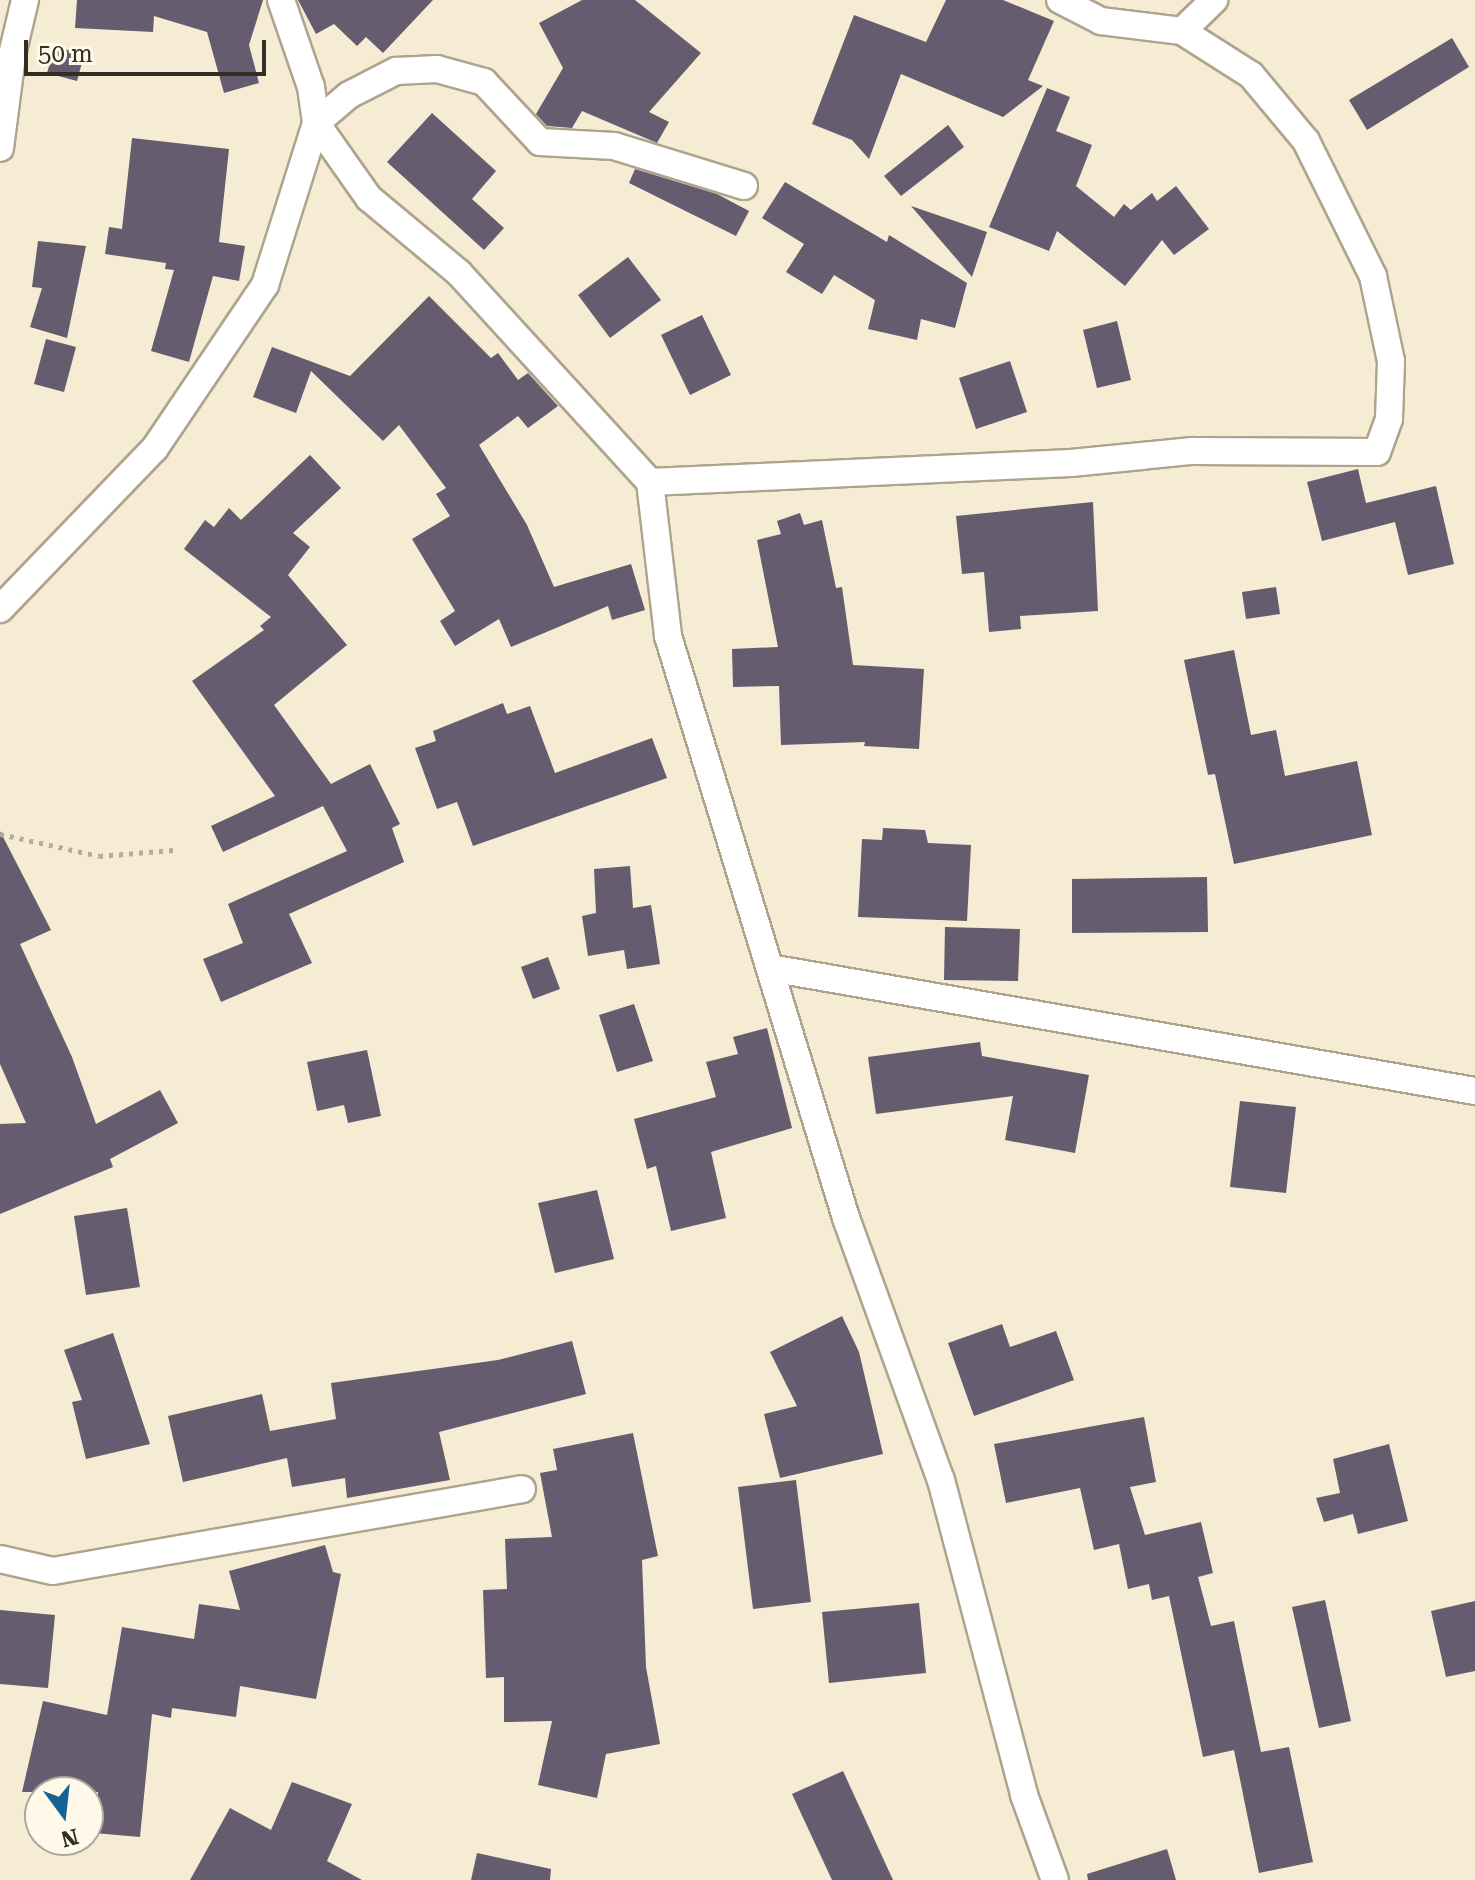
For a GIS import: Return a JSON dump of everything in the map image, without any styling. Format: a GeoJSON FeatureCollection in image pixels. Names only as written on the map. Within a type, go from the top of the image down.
{"type":"FeatureCollection","features":[{"type":"Feature","properties":{"kind":"street"},"geometry":{"type":"LineString","coordinates":[[0,148],[6,54],[25,0]]}},
{"type":"Feature","properties":{"kind":"street"},"geometry":{"type":"LineString","coordinates":[[0,609],[155,448],[265,285],[316,123],[311,87],[281,0]]}},
{"type":"Feature","properties":{"kind":"street"},"geometry":{"type":"LineString","coordinates":[[650,482],[1071,463],[1192,451],[1377,452],[1389,419],[1391,361],[1373,276],[1306,141],[1251,75],[1182,31],[1101,21],[1060,0]]}},
{"type":"Feature","properties":{"kind":"street"},"geometry":{"type":"LineString","coordinates":[[1182,31],[1214,0]]}},
{"type":"Feature","properties":{"kind":"street"},"geometry":{"type":"LineString","coordinates":[[316,123],[349,95],[396,71],[437,69],[484,82],[540,142],[614,146],[744,186]]}},
{"type":"Feature","properties":{"kind":"street"},"geometry":{"type":"LineString","coordinates":[[316,123],[369,198],[459,273],[650,482],[668,636],[846,1218],[908,1378],[941,1480],[1024,1795],[1055,1880]]}},
{"type":"Feature","properties":{"kind":"street"},"geometry":{"type":"LineString","coordinates":[[770,968],[1475,1091]]}},
{"type":"Feature","properties":{"kind":"street"},"geometry":{"type":"LineString","coordinates":[[0,1559],[53,1571],[522,1489]]}},
{"type":"Feature","properties":{"kind":"path"},"geometry":{"type":"LineString","coordinates":[[0,834],[99,856],[174,850]]}},
{"type":"Feature","properties":{"kind":"building"},"geometry":{"type":"Polygon","coordinates":[[[77,0],[263,0],[249,45],[259,83],[224,93],[207,32],[154,16],[153,32],[75,28],[77,0]]]}},
{"type":"Feature","properties":{"kind":"building"},"geometry":{"type":"Polygon","coordinates":[[[298,0],[433,0],[383,53],[366,37],[357,46],[334,24],[316,34],[298,0]]]}},
{"type":"Feature","properties":{"kind":"building"},"geometry":{"type":"Polygon","coordinates":[[[582,0],[635,0],[701,53],[649,112],[669,122],[657,143],[582,111],[572,128],[547,126],[536,114],[563,68],[539,23],[582,0]]]}},
{"type":"Feature","properties":{"kind":"building"},"geometry":{"type":"Polygon","coordinates":[[[946,0],[1003,0],[1054,21],[1028,80],[1043,86],[1003,117],[901,74],[869,159],[852,140],[812,124],[854,15],[926,42],[946,0]]]}},
{"type":"Feature","properties":{"kind":"building"},"geometry":{"type":"Polygon","coordinates":[[[1452,38],[1469,67],[1367,130],[1349,100],[1452,38]]]}},
{"type":"Feature","properties":{"kind":"building"},"geometry":{"type":"Polygon","coordinates":[[[55,46],[84,55],[77,81],[47,73],[55,46]]]}},
{"type":"Feature","properties":{"kind":"building"},"geometry":{"type":"Polygon","coordinates":[[[1047,88],[1070,97],[1056,131],[1092,145],[1076,186],[1114,217],[1124,204],[1131,210],[1152,193],[1157,201],[1176,186],[1209,229],[1174,255],[1162,240],[1125,286],[1057,231],[1049,251],[989,227],[1047,88]]]}},
{"type":"Feature","properties":{"kind":"building"},"geometry":{"type":"Polygon","coordinates":[[[432,113],[496,171],[472,199],[504,228],[484,250],[387,162],[432,113]]]}},
{"type":"Feature","properties":{"kind":"building"},"geometry":{"type":"Polygon","coordinates":[[[948,125],[964,147],[901,196],[884,176],[948,125]]]}},
{"type":"Feature","properties":{"kind":"building"},"geometry":{"type":"Polygon","coordinates":[[[132,138],[229,149],[219,242],[245,246],[239,281],[213,276],[189,362],[151,351],[174,270],[165,269],[166,263],[105,254],[109,227],[122,229],[132,138]]]}},
{"type":"Feature","properties":{"kind":"building"},"geometry":{"type":"Polygon","coordinates":[[[635,169],[717,194],[749,211],[736,236],[629,183],[635,169]]]}},
{"type":"Feature","properties":{"kind":"building"},"geometry":{"type":"Polygon","coordinates":[[[785,182],[887,242],[889,235],[967,283],[955,328],[921,319],[917,340],[868,329],[875,300],[834,275],[822,294],[786,272],[804,244],[762,218],[785,182]]]}},
{"type":"Feature","properties":{"kind":"building"},"geometry":{"type":"Polygon","coordinates":[[[911,206],[987,232],[972,277],[911,206]]]}},
{"type":"Feature","properties":{"kind":"building"},"geometry":{"type":"Polygon","coordinates":[[[38,241],[86,246],[67,338],[30,327],[42,288],[32,287],[38,241]]]}},
{"type":"Feature","properties":{"kind":"building"},"geometry":{"type":"Polygon","coordinates":[[[628,257],[661,300],[610,338],[578,295],[628,257]]]}},
{"type":"Feature","properties":{"kind":"building"},"geometry":{"type":"Polygon","coordinates":[[[429,296],[491,358],[498,353],[518,380],[528,373],[558,406],[528,428],[518,416],[479,445],[527,525],[554,587],[631,564],[645,610],[612,620],[608,606],[511,647],[499,619],[455,646],[440,621],[455,611],[412,539],[450,516],[436,494],[446,488],[399,425],[383,441],[311,371],[296,413],[253,397],[272,347],[350,376],[429,296]]]}},
{"type":"Feature","properties":{"kind":"building"},"geometry":{"type":"Polygon","coordinates":[[[702,315],[731,375],[690,395],[661,335],[702,315]]]}},
{"type":"Feature","properties":{"kind":"building"},"geometry":{"type":"Polygon","coordinates":[[[1117,321],[1131,380],[1097,388],[1083,330],[1117,321]]]}},
{"type":"Feature","properties":{"kind":"building"},"geometry":{"type":"Polygon","coordinates":[[[46,339],[76,347],[64,392],[34,384],[46,339]]]}},
{"type":"Feature","properties":{"kind":"building"},"geometry":{"type":"Polygon","coordinates":[[[1010,361],[1027,412],[976,429],[959,378],[1010,361]]]}},
{"type":"Feature","properties":{"kind":"building"},"geometry":{"type":"Polygon","coordinates":[[[310,455],[341,488],[293,533],[310,547],[288,575],[347,645],[274,705],[331,784],[370,764],[400,824],[392,828],[404,862],[289,914],[312,963],[221,1002],[203,959],[243,943],[228,904],[347,851],[323,806],[223,852],[211,826],[275,796],[192,681],[264,630],[260,626],[271,617],[184,549],[205,520],[214,527],[229,508],[241,520],[310,455]]]}},
{"type":"Feature","properties":{"kind":"building"},"geometry":{"type":"Polygon","coordinates":[[[1358,469],[1366,503],[1436,486],[1454,564],[1408,575],[1395,522],[1322,541],[1307,482],[1358,469]]]}},
{"type":"Feature","properties":{"kind":"building"},"geometry":{"type":"Polygon","coordinates":[[[1093,502],[1098,611],[1020,616],[1021,629],[989,632],[984,572],[962,574],[956,516],[1093,502]]]}},
{"type":"Feature","properties":{"kind":"building"},"geometry":{"type":"Polygon","coordinates":[[[800,513],[804,525],[822,520],[836,588],[842,587],[853,665],[924,669],[919,749],[864,746],[865,742],[781,745],[779,686],[733,687],[732,649],[778,647],[757,540],[781,534],[777,521],[800,513]]]}},
{"type":"Feature","properties":{"kind":"building"},"geometry":{"type":"Polygon","coordinates":[[[1276,587],[1280,614],[1246,619],[1242,592],[1276,587]]]}},
{"type":"Feature","properties":{"kind":"building"},"geometry":{"type":"Polygon","coordinates":[[[1234,650],[1251,735],[1276,730],[1285,776],[1357,761],[1372,835],[1234,864],[1215,774],[1208,775],[1184,660],[1234,650]]]}},
{"type":"Feature","properties":{"kind":"building"},"geometry":{"type":"Polygon","coordinates":[[[503,703],[507,714],[530,706],[555,773],[652,738],[667,778],[473,846],[457,802],[437,809],[415,748],[436,741],[433,731],[503,703]]]}},
{"type":"Feature","properties":{"kind":"building"},"geometry":{"type":"Polygon","coordinates":[[[883,828],[925,830],[928,843],[971,845],[967,921],[858,917],[862,839],[882,840],[883,828]]]}},
{"type":"Feature","properties":{"kind":"building"},"geometry":{"type":"Polygon","coordinates":[[[0,831],[51,930],[20,944],[72,1057],[96,1124],[160,1090],[178,1123],[110,1159],[113,1167],[0,1214],[0,1124],[26,1123],[0,1064],[0,831]]]}},
{"type":"Feature","properties":{"kind":"building"},"geometry":{"type":"Polygon","coordinates":[[[630,866],[633,908],[651,905],[660,964],[627,969],[624,950],[588,956],[582,916],[596,913],[594,869],[630,866]]]}},
{"type":"Feature","properties":{"kind":"building"},"geometry":{"type":"Polygon","coordinates":[[[1207,877],[1208,932],[1072,933],[1072,879],[1207,877]]]}},
{"type":"Feature","properties":{"kind":"building"},"geometry":{"type":"Polygon","coordinates":[[[945,927],[1020,929],[1018,981],[944,980],[945,927]]]}},
{"type":"Feature","properties":{"kind":"building"},"geometry":{"type":"Polygon","coordinates":[[[548,957],[560,989],[533,999],[521,967],[548,957]]]}},
{"type":"Feature","properties":{"kind":"building"},"geometry":{"type":"Polygon","coordinates":[[[634,1004],[653,1061],[617,1072],[599,1015],[634,1004]]]}},
{"type":"Feature","properties":{"kind":"building"},"geometry":{"type":"Polygon","coordinates":[[[767,1028],[792,1128],[711,1152],[726,1218],[671,1231],[656,1166],[647,1169],[634,1119],[716,1097],[706,1062],[738,1054],[733,1037],[767,1028]]]}},
{"type":"Feature","properties":{"kind":"building"},"geometry":{"type":"Polygon","coordinates":[[[980,1042],[982,1056],[1089,1075],[1075,1153],[1005,1140],[1013,1096],[876,1114],[868,1057],[980,1042]]]}},
{"type":"Feature","properties":{"kind":"building"},"geometry":{"type":"Polygon","coordinates":[[[367,1050],[381,1116],[348,1123],[344,1105],[317,1111],[307,1062],[367,1050]]]}},
{"type":"Feature","properties":{"kind":"building"},"geometry":{"type":"Polygon","coordinates":[[[1240,1101],[1296,1107],[1286,1193],[1230,1187],[1240,1101]]]}},
{"type":"Feature","properties":{"kind":"building"},"geometry":{"type":"Polygon","coordinates":[[[597,1190],[614,1259],[555,1273],[538,1203],[597,1190]]]}},
{"type":"Feature","properties":{"kind":"building"},"geometry":{"type":"Polygon","coordinates":[[[127,1208],[140,1287],[86,1295],[74,1216],[127,1208]]]}},
{"type":"Feature","properties":{"kind":"building"},"geometry":{"type":"Polygon","coordinates":[[[842,1316],[859,1352],[883,1454],[780,1478],[764,1414],[797,1406],[770,1352],[842,1316]]]}},
{"type":"Feature","properties":{"kind":"building"},"geometry":{"type":"Polygon","coordinates":[[[1002,1324],[1010,1347],[1056,1331],[1074,1380],[974,1416],[948,1343],[1002,1324]]]}},
{"type":"Feature","properties":{"kind":"building"},"geometry":{"type":"Polygon","coordinates":[[[113,1333],[150,1444],[86,1459],[72,1402],[82,1400],[64,1350],[113,1333]]]}},
{"type":"Feature","properties":{"kind":"building"},"geometry":{"type":"Polygon","coordinates":[[[572,1341],[586,1394],[439,1432],[450,1480],[347,1498],[345,1478],[292,1487],[287,1458],[183,1482],[168,1416],[262,1394],[270,1431],[336,1419],[331,1383],[498,1360],[572,1341]]]}},
{"type":"Feature","properties":{"kind":"building"},"geometry":{"type":"Polygon","coordinates":[[[1144,1417],[1156,1482],[1130,1487],[1145,1535],[1201,1522],[1213,1573],[1198,1577],[1211,1626],[1234,1621],[1261,1752],[1289,1747],[1313,1862],[1259,1873],[1234,1750],[1203,1757],[1169,1596],[1152,1600],[1149,1584],[1128,1589],[1119,1544],[1094,1550],[1080,1488],[1006,1503],[994,1444],[1144,1417]]]}},
{"type":"Feature","properties":{"kind":"building"},"geometry":{"type":"Polygon","coordinates":[[[633,1433],[658,1556],[642,1560],[646,1667],[660,1744],[606,1754],[597,1798],[538,1785],[552,1721],[504,1722],[504,1677],[486,1678],[483,1590],[507,1589],[505,1539],[552,1537],[540,1473],[557,1470],[553,1449],[633,1433]]]}},
{"type":"Feature","properties":{"kind":"building"},"geometry":{"type":"Polygon","coordinates":[[[1389,1444],[1408,1521],[1358,1534],[1353,1514],[1324,1522],[1316,1498],[1340,1493],[1333,1459],[1389,1444]]]}},
{"type":"Feature","properties":{"kind":"building"},"geometry":{"type":"Polygon","coordinates":[[[796,1480],[811,1602],[753,1609],[738,1487],[796,1480]]]}},
{"type":"Feature","properties":{"kind":"building"},"geometry":{"type":"Polygon","coordinates":[[[325,1545],[333,1572],[341,1574],[316,1699],[240,1686],[236,1717],[172,1708],[171,1718],[152,1714],[140,1837],[104,1834],[104,1776],[26,1776],[43,1701],[107,1715],[122,1627],[194,1639],[199,1604],[240,1610],[229,1571],[325,1545]]]}},
{"type":"Feature","properties":{"kind":"building"},"geometry":{"type":"Polygon","coordinates":[[[1325,1600],[1351,1721],[1319,1728],[1292,1607],[1325,1600]]]}},
{"type":"Feature","properties":{"kind":"building"},"geometry":{"type":"Polygon","coordinates":[[[1475,1601],[1475,1671],[1446,1677],[1431,1611],[1475,1601]]]}},
{"type":"Feature","properties":{"kind":"building"},"geometry":{"type":"Polygon","coordinates":[[[919,1603],[926,1673],[829,1683],[822,1612],[919,1603]]]}},
{"type":"Feature","properties":{"kind":"building"},"geometry":{"type":"Polygon","coordinates":[[[0,1610],[55,1615],[48,1688],[0,1684],[0,1610]]]}},
{"type":"Feature","properties":{"kind":"building"},"geometry":{"type":"Polygon","coordinates":[[[843,1771],[893,1880],[832,1880],[792,1794],[843,1771]]]}},
{"type":"Feature","properties":{"kind":"building"},"geometry":{"type":"Polygon","coordinates":[[[292,1782],[352,1804],[327,1861],[362,1880],[190,1880],[230,1808],[271,1830],[292,1782]]]}},
{"type":"Feature","properties":{"kind":"building"},"geometry":{"type":"Polygon","coordinates":[[[1167,1849],[1176,1880],[1088,1880],[1087,1874],[1167,1849]]]}},
{"type":"Feature","properties":{"kind":"building"},"geometry":{"type":"Polygon","coordinates":[[[477,1853],[551,1869],[550,1880],[471,1880],[477,1853]]]}}]}
